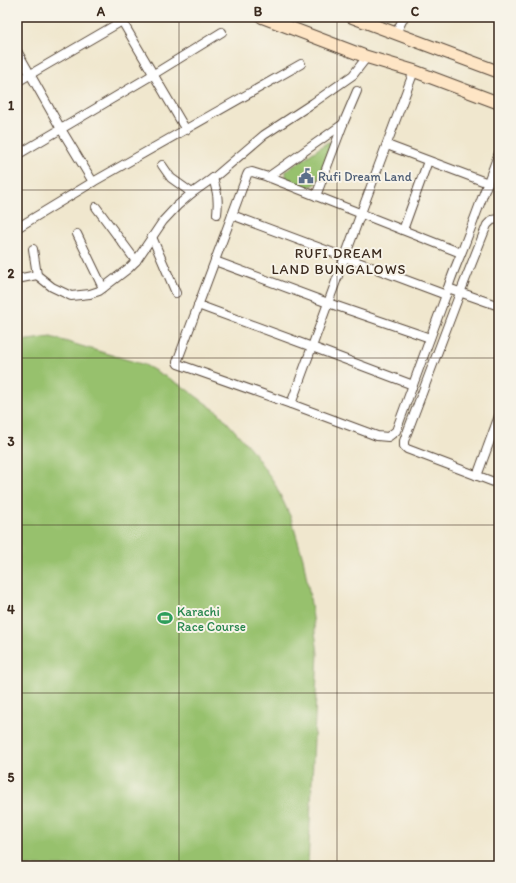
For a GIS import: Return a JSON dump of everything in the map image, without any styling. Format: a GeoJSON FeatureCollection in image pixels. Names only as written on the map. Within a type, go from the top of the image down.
{"type":"FeatureCollection","features":[{"type":"Feature","properties":{"kind":"main road"},"geometry":{"type":"LineString","coordinates":[[262,17],[367,57],[414,71],[499,103]]}},
{"type":"Feature","properties":{"kind":"main road"},"geometry":{"type":"LineString","coordinates":[[352,17],[499,72]]}},
{"type":"Feature","properties":{"kind":"street"},"geometry":{"type":"LineString","coordinates":[[396,33],[404,17]]}},
{"type":"Feature","properties":{"kind":"street"},"geometry":{"type":"LineString","coordinates":[[17,82],[126,19],[154,74],[186,130]]}},
{"type":"Feature","properties":{"kind":"street"},"geometry":{"type":"LineString","coordinates":[[17,155],[222,32]]}},
{"type":"Feature","properties":{"kind":"street"},"geometry":{"type":"LineString","coordinates":[[17,51],[93,182]]}},
{"type":"Feature","properties":{"kind":"street"},"geometry":{"type":"LineString","coordinates":[[34,249],[37,274],[52,287],[70,296],[90,294],[99,291],[136,261],[152,237],[177,206],[264,135],[313,104],[354,75],[367,57]]}},
{"type":"Feature","properties":{"kind":"street"},"geometry":{"type":"LineString","coordinates":[[17,228],[93,182],[301,64]]}},
{"type":"Feature","properties":{"kind":"street"},"geometry":{"type":"LineString","coordinates":[[291,404],[414,71]]}},
{"type":"Feature","properties":{"kind":"street"},"geometry":{"type":"LineString","coordinates":[[316,196],[357,91]]}},
{"type":"Feature","properties":{"kind":"street"},"geometry":{"type":"LineString","coordinates":[[268,177],[343,124]]}},
{"type":"Feature","properties":{"kind":"street"},"geometry":{"type":"LineString","coordinates":[[387,145],[488,183]]}},
{"type":"Feature","properties":{"kind":"street"},"geometry":{"type":"LineString","coordinates":[[461,253],[268,177],[252,172],[248,173],[177,362],[178,364],[377,436],[388,436],[396,431],[499,153]]}},
{"type":"Feature","properties":{"kind":"street"},"geometry":{"type":"LineString","coordinates":[[403,230],[428,160]]}},
{"type":"Feature","properties":{"kind":"street"},"geometry":{"type":"LineString","coordinates":[[162,165],[171,178],[192,193]]}},
{"type":"Feature","properties":{"kind":"street"},"geometry":{"type":"LineString","coordinates":[[213,178],[218,195],[217,214]]}},
{"type":"Feature","properties":{"kind":"street"},"geometry":{"type":"LineString","coordinates":[[96,206],[136,261]]}},
{"type":"Feature","properties":{"kind":"street"},"geometry":{"type":"LineString","coordinates":[[232,215],[345,258],[447,292],[460,292],[499,306]]}},
{"type":"Feature","properties":{"kind":"street"},"geometry":{"type":"LineString","coordinates":[[499,219],[492,220],[487,225],[404,441],[404,446],[407,449],[499,484]]}},
{"type":"Feature","properties":{"kind":"street"},"geometry":{"type":"LineString","coordinates":[[77,234],[103,288]]}},
{"type":"Feature","properties":{"kind":"street"},"geometry":{"type":"LineString","coordinates":[[152,237],[176,293]]}},
{"type":"Feature","properties":{"kind":"street"},"geometry":{"type":"LineString","coordinates":[[215,261],[328,303],[430,338]]}},
{"type":"Feature","properties":{"kind":"street"},"geometry":{"type":"LineString","coordinates":[[17,279],[37,274]]}},
{"type":"Feature","properties":{"kind":"street"},"geometry":{"type":"LineString","coordinates":[[198,305],[413,385]]}},
{"type":"Feature","properties":{"kind":"street"},"geometry":{"type":"LineString","coordinates":[[477,476],[499,416]]}},
{"type":"Feature","properties":{"kind":"green space"},"geometry":{"type":"Polygon","coordinates":[[[328,142],[333,144],[316,184],[308,187],[286,180],[286,171],[328,142]]]}},
{"type":"Feature","properties":{"kind":"green space","name":"Karachi Race Course"},"geometry":{"type":"Polygon","coordinates":[[[51,337],[145,365],[182,386],[219,413],[251,449],[274,482],[291,518],[303,558],[318,653],[308,866],[17,866],[17,340],[20,341],[51,337]]]}},
{"type":"Feature","properties":{"kind":"place","name":"Rufi Dream Land"},"geometry":{"type":"Point","coordinates":[306,176]}},
{"type":"Feature","properties":{"kind":"place","name":"Karachi Race Course"},"geometry":{"type":"Point","coordinates":[165,618]}},
{"type":"Feature","properties":{"kind":"district","name":"RUFI DREAM LAND BUNGALOWS"},"geometry":{"type":"Point","coordinates":[339,262]}}]}
